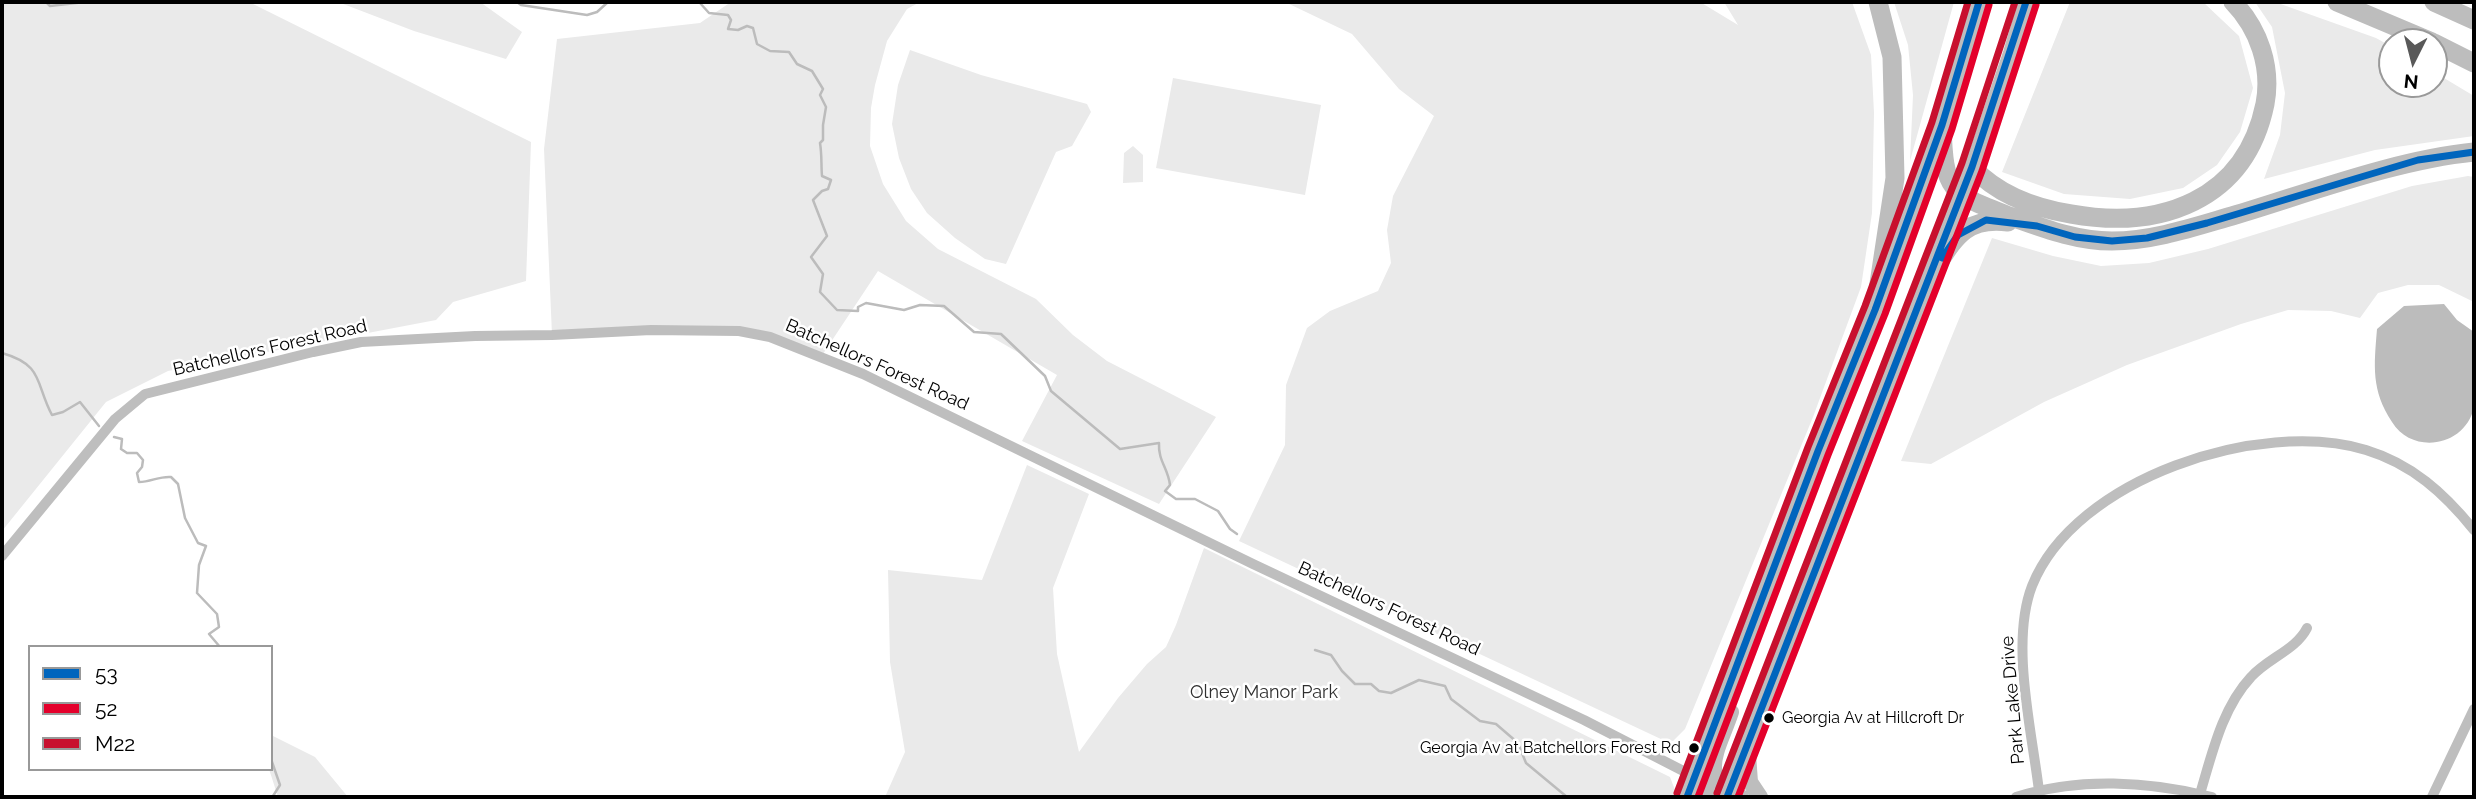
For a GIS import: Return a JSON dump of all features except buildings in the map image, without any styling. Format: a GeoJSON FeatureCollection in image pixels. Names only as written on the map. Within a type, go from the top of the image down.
{"type":"FeatureCollection","features":[{"type":"Feature","properties":{"kind":"highway"},"geometry":{"type":"LineString","coordinates":[[1875,310],[1895,178],[1892,57],[1878,2]]}},
{"type":"Feature","properties":{"kind":"highway"},"geometry":{"type":"LineString","coordinates":[[1972,167],[1986,181],[2007,195],[2056,211],[2100,219],[2140,218],[2180,209],[2207,194],[2231,176],[2249,152],[2261,121],[2268,90],[2266,62],[2255,35],[2233,2]]}},
{"type":"Feature","properties":{"kind":"highway"},"geometry":{"type":"LineString","coordinates":[[2337,2],[2398,28]]}},
{"type":"Feature","properties":{"kind":"highway"},"geometry":{"type":"LineString","coordinates":[[2434,2],[2474,20]]}},
{"type":"Feature","properties":{"kind":"highway"},"geometry":{"type":"LineString","coordinates":[[2460,2],[2474,8]]}},
{"type":"Feature","properties":{"kind":"highway"},"geometry":{"type":"LineString","coordinates":[[2448,50],[2474,63]]}},
{"type":"Feature","properties":{"kind":"highway"},"geometry":{"type":"LineString","coordinates":[[1942,125],[1943,159],[1948,178],[1961,196],[2037,226],[2075,237],[2112,241],[2147,238],[2207,223],[2418,160],[2474,152]]}},
{"type":"Feature","properties":{"kind":"highway"},"geometry":{"type":"LineString","coordinates":[[1930,276],[1958,235],[1975,224],[1986,220],[2037,226]]}},
{"type":"Feature","properties":{"kind":"main road"},"geometry":{"type":"LineString","coordinates":[[1687,797],[1818,451],[1875,310],[1942,125],[1979,2]]}},
{"type":"Feature","properties":{"kind":"main road"},"geometry":{"type":"LineString","coordinates":[[1759,609],[1743,676],[1713,766],[1715,779],[1722,789],[1733,796],[1748,745],[1972,167],[2026,2]]}},
{"type":"Feature","properties":{"kind":"main road"},"geometry":{"type":"LineString","coordinates":[[1748,745],[1750,782],[1760,797]]}},
{"type":"Feature","properties":{"kind":"main road"},"geometry":{"type":"LineString","coordinates":[[1695,777],[1704,786],[1709,797]]}},
{"type":"Feature","properties":{"kind":"street","name":"Batchellors Forest Road"},"geometry":{"type":"LineString","coordinates":[[2,556],[115,419],[145,394],[361,342],[651,330],[739,331],[770,337],[863,374],[1253,564],[1584,720],[1695,777]]}},
{"type":"Feature","properties":{"kind":"street","name":"Park Lake Drive"},"geometry":{"type":"LineString","coordinates":[[2039,791],[2022,653],[2026,608],[2032,587],[2053,548],[2080,519],[2107,500],[2159,473],[2208,456],[2254,445],[2326,441],[2367,450],[2407,466],[2442,493],[2474,530]]}},
{"type":"Feature","properties":{"kind":"street"},"geometry":{"type":"LineString","coordinates":[[2200,794],[2224,721],[2239,691],[2253,674],[2302,639],[2307,628]]}},
{"type":"Feature","properties":{"kind":"street"},"geometry":{"type":"LineString","coordinates":[[2432,797],[2474,709]]}},
{"type":"Feature","properties":{"kind":"street"},"geometry":{"type":"LineString","coordinates":[[2016,797],[2039,791],[2096,784],[2160,788],[2212,797]]}},
{"type":"Feature","properties":{"kind":"green space"},"geometry":{"type":"Polygon","coordinates":[[[2,2],[249,2],[531,142],[526,281],[453,302],[436,320],[168,371],[106,402],[2,531],[2,2]]]}},
{"type":"Feature","properties":{"kind":"green space"},"geometry":{"type":"Polygon","coordinates":[[[338,2],[480,2],[522,32],[506,59],[414,31],[338,2]]]}},
{"type":"Feature","properties":{"kind":"green space"},"geometry":{"type":"Polygon","coordinates":[[[731,2],[920,2],[907,9],[887,41],[875,85],[871,108],[870,146],[883,184],[906,221],[938,249],[1036,299],[1073,335],[1107,361],[1216,417],[1159,504],[1022,441],[1057,375],[878,271],[821,357],[739,331],[552,335],[544,149],[557,39],[700,23],[731,2]]]}},
{"type":"Feature","properties":{"kind":"green space"},"geometry":{"type":"Polygon","coordinates":[[[1285,2],[1700,2],[1738,25],[1724,2],[1852,2],[1871,55],[1874,113],[1872,213],[1861,287],[1813,417],[1685,729],[1673,741],[1663,740],[1239,541],[1285,445],[1286,385],[1307,328],[1330,311],[1378,291],[1391,263],[1387,230],[1393,196],[1434,116],[1399,89],[1352,34],[1285,2]]]}},
{"type":"Feature","properties":{"kind":"green space"},"geometry":{"type":"Polygon","coordinates":[[[1894,2],[1954,2],[1910,161],[1913,95],[1908,45],[1894,2]]]}},
{"type":"Feature","properties":{"kind":"green space"},"geometry":{"type":"Polygon","coordinates":[[[2070,2],[2203,2],[2239,36],[2253,88],[2240,132],[2217,165],[2183,188],[2130,199],[2064,194],[2002,172],[2070,2]]]}},
{"type":"Feature","properties":{"kind":"green space"},"geometry":{"type":"Polygon","coordinates":[[[2255,2],[2275,2],[2376,38],[2378,98],[2448,98],[2448,80],[2474,96],[2474,136],[2375,150],[2264,179],[2280,135],[2285,93],[2272,27],[2255,2]]]}},
{"type":"Feature","properties":{"kind":"green space"},"geometry":{"type":"Polygon","coordinates":[[[910,50],[981,75],[1087,104],[1091,112],[1072,146],[1056,152],[1006,264],[985,259],[955,238],[927,213],[911,189],[899,158],[892,124],[898,85],[910,50]]]}},
{"type":"Feature","properties":{"kind":"green space"},"geometry":{"type":"Polygon","coordinates":[[[1173,78],[1321,105],[1305,195],[1156,168],[1173,78]]]}},
{"type":"Feature","properties":{"kind":"green space"},"geometry":{"type":"Polygon","coordinates":[[[1133,146],[1143,155],[1143,182],[1123,183],[1124,153],[1133,146]]]}},
{"type":"Feature","properties":{"kind":"green space"},"geometry":{"type":"Polygon","coordinates":[[[2474,177],[2474,302],[2439,285],[2408,285],[2378,293],[2360,318],[2331,311],[2288,310],[2127,365],[2044,402],[1931,464],[1901,461],[1992,238],[2053,256],[2101,266],[2149,263],[2208,249],[2412,186],[2474,177]]]}},
{"type":"Feature","properties":{"kind":"green space","name":"Olney Manor Park"},"geometry":{"type":"Polygon","coordinates":[[[1027,465],[1089,494],[1053,588],[1057,654],[1079,752],[1118,698],[1147,664],[1166,647],[1204,548],[1670,777],[1675,790],[1673,797],[885,797],[905,752],[890,662],[888,570],[982,580],[1027,465]]]}},
{"type":"Feature","properties":{"kind":"green space"},"geometry":{"type":"Polygon","coordinates":[[[273,736],[315,757],[348,797],[278,797],[270,771],[273,771],[273,736]]]}},
{"type":"Feature","properties":{"kind":"shaded area"},"geometry":{"type":"Polygon","coordinates":[[[2444,304],[2457,320],[2474,332],[2474,407],[2461,431],[2438,442],[2425,442],[2401,433],[2380,399],[2375,366],[2377,329],[2404,306],[2444,304]]]}},
{"type":"Feature","properties":{"kind":"waterway"},"geometry":{"type":"LineString","coordinates":[[46,2],[50,6],[85,2]]}},
{"type":"Feature","properties":{"kind":"waterway"},"geometry":{"type":"LineString","coordinates":[[517,2],[521,5],[587,15],[597,12],[608,2]]}},
{"type":"Feature","properties":{"kind":"waterway"},"geometry":{"type":"LineString","coordinates":[[680,2],[706,2]]}},
{"type":"Feature","properties":{"kind":"waterway"},"geometry":{"type":"LineString","coordinates":[[700,3],[709,13],[728,15],[731,20],[728,29],[738,30],[747,26],[753,28],[757,44],[770,51],[789,52],[797,64],[812,71],[823,89],[820,95],[826,107],[823,140],[820,143],[822,176],[831,180],[828,189],[813,200],[827,236],[811,257],[823,274],[820,292],[837,310],[858,311],[858,307],[866,303],[904,310],[920,305],[944,306],[974,332],[1001,334],[1045,376],[1051,391],[1120,449],[1159,443],[1170,485],[1165,491],[1176,499],[1195,499],[1218,511],[1230,529],[1237,534]]}},
{"type":"Feature","properties":{"kind":"waterway"},"geometry":{"type":"LineString","coordinates":[[2,353],[16,358],[32,369],[52,415],[80,402],[99,426]]}},
{"type":"Feature","properties":{"kind":"waterway"},"geometry":{"type":"LineString","coordinates":[[114,437],[122,439],[121,449],[127,453],[137,453],[143,460],[137,473],[139,482],[171,477],[178,484],[185,518],[198,543],[206,546],[199,565],[197,593],[217,614],[219,627],[209,634],[218,645]]}},
{"type":"Feature","properties":{"kind":"waterway"},"geometry":{"type":"LineString","coordinates":[[1315,650],[1331,655],[1355,684],[1371,684],[1379,691],[1391,693],[1419,680],[1445,686],[1451,699],[1480,721],[1496,724],[1518,743],[1526,763],[1567,797]]}},
{"type":"Feature","properties":{"kind":"waterway"},"geometry":{"type":"LineString","coordinates":[[273,765],[280,785],[273,796],[277,797]]}},
{"type":"Feature","properties":{"kind":"transit line","name":"M22"},"geometry":{"type":"LineString","coordinates":[[1677,793],[1808,447],[1865,306],[1932,122],[1968,2]]}},
{"type":"Feature","properties":{"kind":"transit line","name":"53"},"geometry":{"type":"LineString","coordinates":[[1687,797],[1818,451],[1875,310],[1942,125],[1979,2]]}},
{"type":"Feature","properties":{"kind":"transit line","name":"M22"},"geometry":{"type":"LineString","coordinates":[[1717,793],[1962,163],[2015,2]]}},
{"type":"Feature","properties":{"kind":"transit line","name":"53"},"geometry":{"type":"LineString","coordinates":[[1727,797],[1972,167],[2026,2]]}},
{"type":"Feature","properties":{"kind":"transit line","name":"52"},"geometry":{"type":"LineString","coordinates":[[1698,797],[1828,455],[1885,314],[1952,129],[1989,5]]}},
{"type":"Feature","properties":{"kind":"transit line","name":"52"},"geometry":{"type":"LineString","coordinates":[[1738,797],[1982,171],[2036,5]]}},
{"type":"Feature","properties":{"kind":"transit line","name":"53"},"geometry":{"type":"LineString","coordinates":[[1942,258],[1958,235],[1986,220],[2037,226],[2075,237],[2112,241],[2147,238],[2207,223],[2418,160],[2474,152]]}},
{"type":"Feature","properties":{"kind":"place","name":"Georgia Av at Hillcroft Dr"},"geometry":{"type":"Point","coordinates":[1769,718]}},
{"type":"Feature","properties":{"kind":"place","name":"Georgia Av at Batchellors Forest Rd"},"geometry":{"type":"Point","coordinates":[1694,748]}}]}
